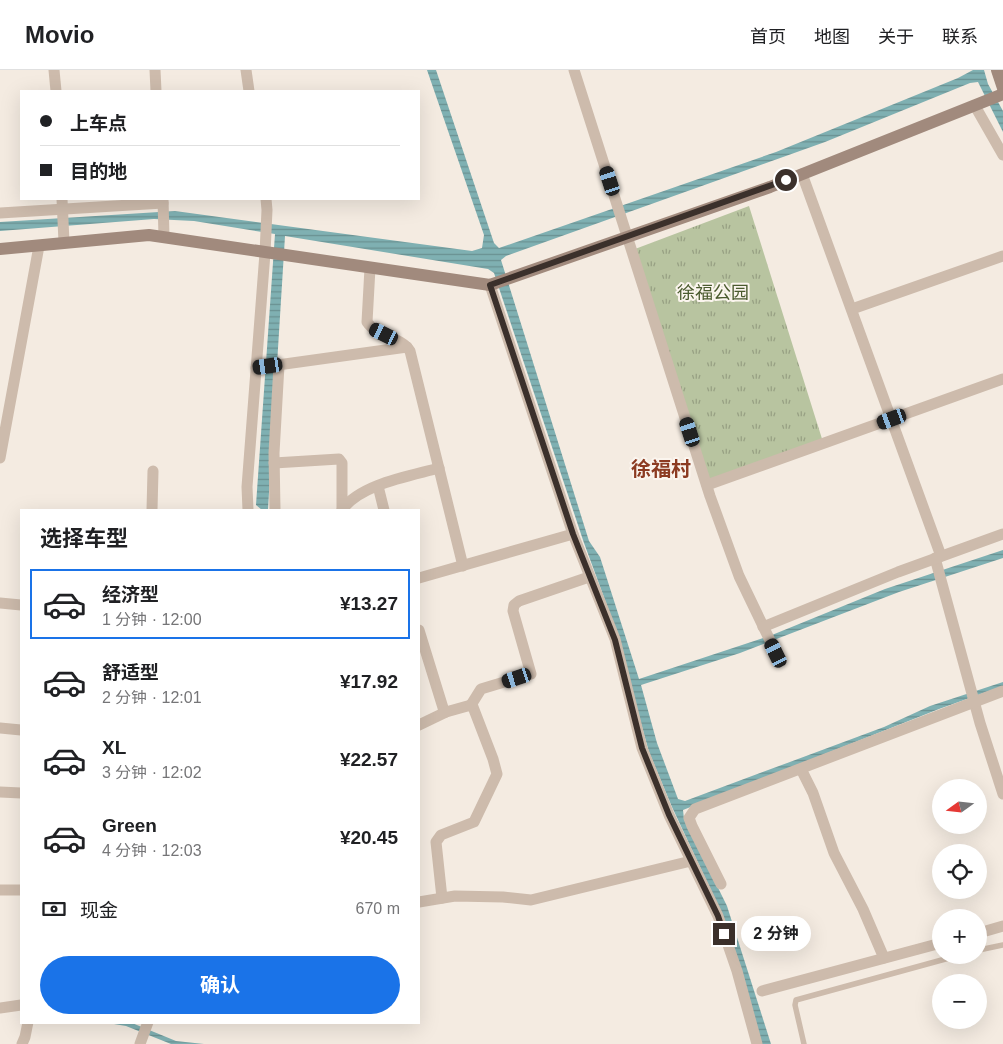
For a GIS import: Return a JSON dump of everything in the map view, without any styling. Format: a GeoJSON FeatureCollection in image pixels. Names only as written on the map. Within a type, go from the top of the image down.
{"type":"FeatureCollection","features":[{"type":"Feature","properties":{"kind":"street"},"geometry":{"type":"LineString","coordinates":[[54,70],[56,90]]}},
{"type":"Feature","properties":{"kind":"street"},"geometry":{"type":"LineString","coordinates":[[155,70],[156,90]]}},
{"type":"Feature","properties":{"kind":"street"},"geometry":{"type":"LineString","coordinates":[[246,70],[249,90]]}},
{"type":"Feature","properties":{"kind":"street"},"geometry":{"type":"LineString","coordinates":[[574,70],[707,485],[739,576],[776,653]]}},
{"type":"Feature","properties":{"kind":"street"},"geometry":{"type":"LineString","coordinates":[[997,70],[1003,88]]}},
{"type":"Feature","properties":{"kind":"street"},"geometry":{"type":"LineString","coordinates":[[0,249],[149,235],[490,285],[802,174],[1003,94]]}},
{"type":"Feature","properties":{"kind":"street"},"geometry":{"type":"LineString","coordinates":[[975,106],[1003,155]]}},
{"type":"Feature","properties":{"kind":"street"},"geometry":{"type":"LineString","coordinates":[[802,174],[892,419],[938,557],[974,701],[1003,794]]}},
{"type":"Feature","properties":{"kind":"street"},"geometry":{"type":"LineString","coordinates":[[248,509],[247,487],[268,210],[266,200]]}},
{"type":"Feature","properties":{"kind":"street"},"geometry":{"type":"LineString","coordinates":[[0,213],[63,204],[163,201],[164,237]]}},
{"type":"Feature","properties":{"kind":"street"},"geometry":{"type":"LineString","coordinates":[[63,204],[64,242]]}},
{"type":"Feature","properties":{"kind":"street"},"geometry":{"type":"LineString","coordinates":[[0,458],[39,246]]}},
{"type":"Feature","properties":{"kind":"street"},"geometry":{"type":"LineString","coordinates":[[852,309],[1003,256]]}},
{"type":"Feature","properties":{"kind":"street"},"geometry":{"type":"LineString","coordinates":[[370,268],[367,322],[370,328],[407,346],[419,386],[463,566]]}},
{"type":"Feature","properties":{"kind":"street"},"geometry":{"type":"LineString","coordinates":[[490,285],[573,534],[615,640],[642,748],[718,916],[737,970],[757,1044]]}},
{"type":"Feature","properties":{"kind":"street"},"geometry":{"type":"LineString","coordinates":[[256,368],[407,346]]}},
{"type":"Feature","properties":{"kind":"street"},"geometry":{"type":"LineString","coordinates":[[275,509],[274,463],[279,365]]}},
{"type":"Feature","properties":{"kind":"street"},"geometry":{"type":"LineString","coordinates":[[707,485],[1003,380]]}},
{"type":"Feature","properties":{"kind":"street"},"geometry":{"type":"LineString","coordinates":[[274,463],[339,459],[342,462],[342,509]]}},
{"type":"Feature","properties":{"kind":"street"},"geometry":{"type":"LineString","coordinates":[[343,509],[359,495],[378,486],[439,468]]}},
{"type":"Feature","properties":{"kind":"street"},"geometry":{"type":"LineString","coordinates":[[152,509],[153,471]]}},
{"type":"Feature","properties":{"kind":"street"},"geometry":{"type":"LineString","coordinates":[[378,486],[384,509]]}},
{"type":"Feature","properties":{"kind":"street"},"geometry":{"type":"LineString","coordinates":[[420,578],[573,534]]}},
{"type":"Feature","properties":{"kind":"street"},"geometry":{"type":"LineString","coordinates":[[763,626],[938,557],[1003,534]]}},
{"type":"Feature","properties":{"kind":"street"},"geometry":{"type":"LineString","coordinates":[[420,725],[446,712],[471,706],[481,689],[531,674],[513,611],[514,605],[519,601],[589,577]]}},
{"type":"Feature","properties":{"kind":"street"},"geometry":{"type":"LineString","coordinates":[[0,603],[20,605]]}},
{"type":"Feature","properties":{"kind":"street"},"geometry":{"type":"LineString","coordinates":[[420,633],[444,711],[446,712]]}},
{"type":"Feature","properties":{"kind":"street"},"geometry":{"type":"LineString","coordinates":[[721,884],[689,818],[695,808],[1003,691]]}},
{"type":"Feature","properties":{"kind":"street"},"geometry":{"type":"LineString","coordinates":[[442,898],[436,842],[440,835],[474,822],[497,774],[493,759],[471,706]]}},
{"type":"Feature","properties":{"kind":"street"},"geometry":{"type":"LineString","coordinates":[[0,728],[20,730]]}},
{"type":"Feature","properties":{"kind":"street"},"geometry":{"type":"LineString","coordinates":[[801,769],[813,793],[834,853],[863,908],[884,958]]}},
{"type":"Feature","properties":{"kind":"street"},"geometry":{"type":"LineString","coordinates":[[0,792],[20,793]]}},
{"type":"Feature","properties":{"kind":"street"},"geometry":{"type":"LineString","coordinates":[[420,902],[442,898],[479,896],[531,900],[692,861]]}},
{"type":"Feature","properties":{"kind":"street"},"geometry":{"type":"LineString","coordinates":[[0,890],[20,890]]}},
{"type":"Feature","properties":{"kind":"street"},"geometry":{"type":"LineString","coordinates":[[987,931],[1003,926]]}},
{"type":"Feature","properties":{"kind":"street"},"geometry":{"type":"LineString","coordinates":[[762,991],[932,945]]}},
{"type":"Feature","properties":{"kind":"street"},"geometry":{"type":"LineString","coordinates":[[0,1008],[20,1005]]}},
{"type":"Feature","properties":{"kind":"street"},"geometry":{"type":"LineString","coordinates":[[22,1044],[28,1024]]}},
{"type":"Feature","properties":{"kind":"street"},"geometry":{"type":"LineString","coordinates":[[142,1044],[147,1024]]}},
{"type":"Feature","properties":{"kind":"lane"},"geometry":{"type":"LineString","coordinates":[[987,948],[1003,945]]}},
{"type":"Feature","properties":{"kind":"lane"},"geometry":{"type":"LineString","coordinates":[[804,1044],[795,1005],[796,1000],[932,963]]}},
{"type":"Feature","properties":{"kind":"green space","name":"徐福公园"},"geometry":{"type":"Polygon","coordinates":[[[749,206],[823,442],[710,482],[635,249],[749,206]]]}},
{"type":"Feature","properties":{"kind":"water"},"geometry":{"type":"Polygon","coordinates":[[[427,70],[436,70],[494,243],[499,248],[776,152],[958,78],[973,70],[984,70],[988,84],[1003,111],[1003,132],[978,82],[970,83],[825,142],[506,256],[501,260],[589,541],[600,557],[639,679],[772,635],[885,589],[1003,550],[1003,558],[899,592],[740,653],[641,685],[657,743],[678,799],[685,801],[884,727],[930,706],[1003,682],[1003,686],[939,709],[683,810],[684,819],[727,906],[771,1044],[762,1044],[715,899],[672,807],[649,752],[612,619],[584,543],[494,273],[488,269],[285,236],[268,509],[261,509],[256,505],[275,234],[194,221],[154,219],[0,231],[0,222],[175,211],[472,251],[482,248],[484,235],[427,70]]]}},
{"type":"Feature","properties":{"kind":"water"},"geometry":{"type":"Polygon","coordinates":[[[114,1024],[134,1024],[176,1041],[204,1044],[171,1044],[126,1026],[114,1024]]]}},
{"type":"Feature","properties":{"kind":"district","name":"徐福村"},"geometry":{"type":"Point","coordinates":[661,469]}},
{"type":"Feature","properties":{"kind":"route"},"geometry":{"type":"LineString","coordinates":[[724,934],[718,916],[669,815],[642,748],[634,723],[615,640],[573,534],[490,285],[786,180]]}}]}
